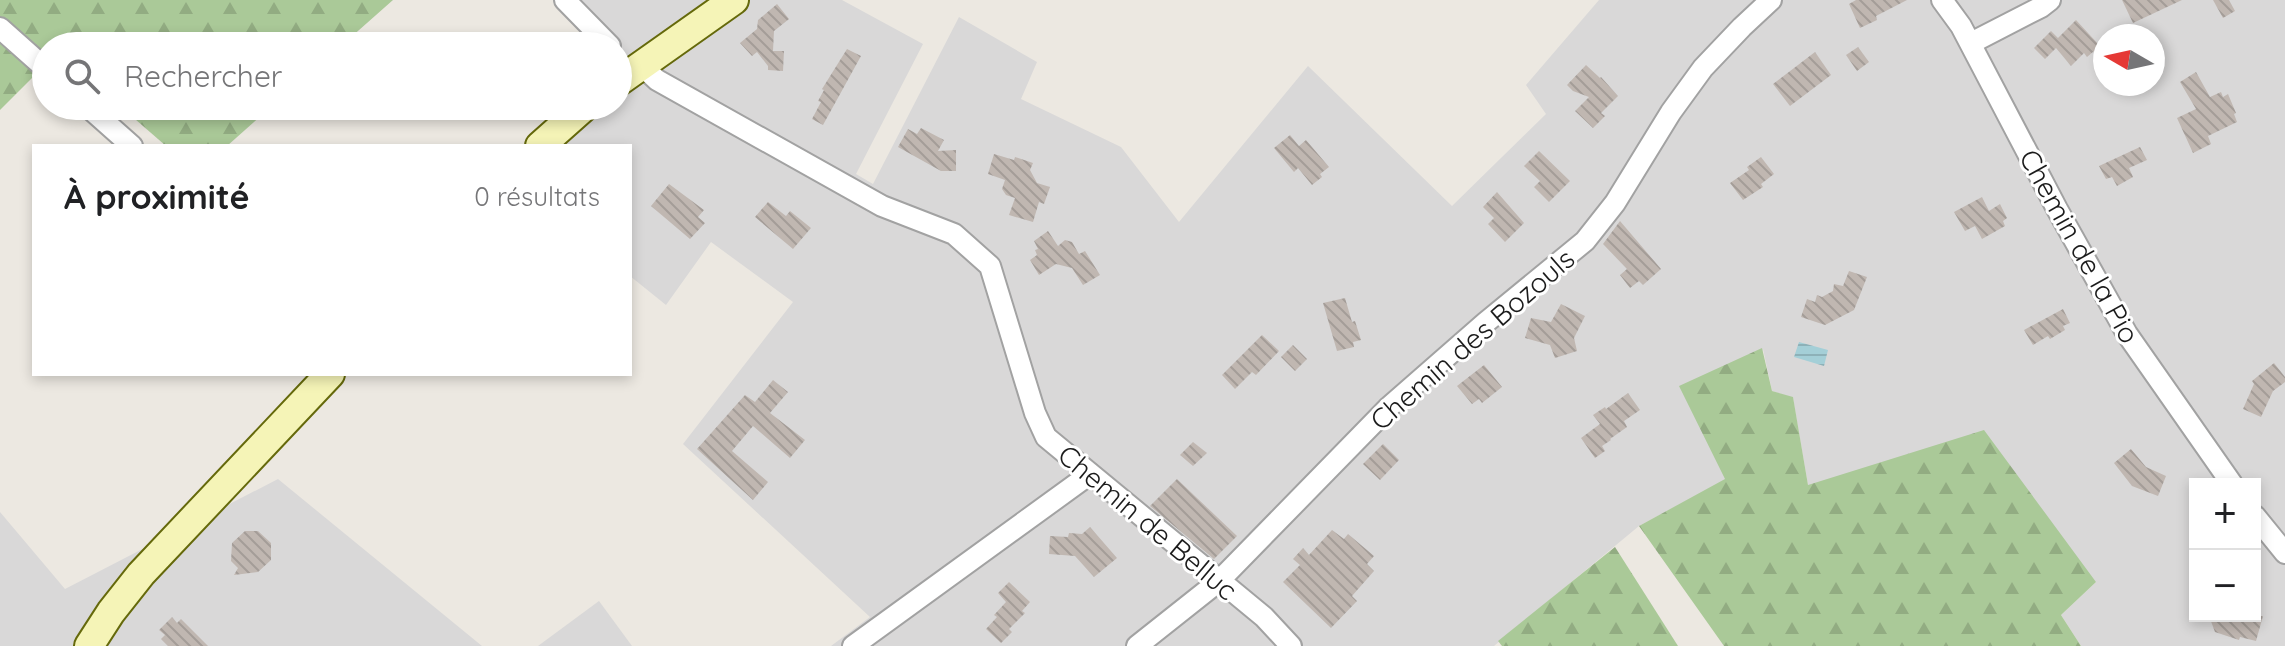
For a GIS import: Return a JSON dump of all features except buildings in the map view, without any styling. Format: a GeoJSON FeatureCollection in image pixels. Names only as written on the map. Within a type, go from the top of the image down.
{"type":"FeatureCollection","features":[{"type":"Feature","properties":{"kind":"main road"},"geometry":{"type":"LineString","coordinates":[[632,65],[696,29],[734,0]]}},
{"type":"Feature","properties":{"kind":"main road"},"geometry":{"type":"LineString","coordinates":[[542,144],[569,120]]}},
{"type":"Feature","properties":{"kind":"main road"},"geometry":{"type":"LineString","coordinates":[[89,646],[141,574],[328,376]]}},
{"type":"Feature","properties":{"kind":"street"},"geometry":{"type":"LineString","coordinates":[[565,0],[596,32]]}},
{"type":"Feature","properties":{"kind":"street","name":"Chemin des Bozouls"},"geometry":{"type":"LineString","coordinates":[[1137,646],[1219,581],[1389,407],[1585,241],[1615,203],[1671,112],[1703,68],[1771,0]]}},
{"type":"Feature","properties":{"kind":"street","name":"Chemin de la Pio"},"geometry":{"type":"LineString","coordinates":[[1942,0],[1971,43],[2057,209],[2127,334],[2228,478]]}},
{"type":"Feature","properties":{"kind":"street"},"geometry":{"type":"LineString","coordinates":[[1971,43],[2050,0]]}},
{"type":"Feature","properties":{"kind":"street"},"geometry":{"type":"LineString","coordinates":[[0,28],[32,57]]}},
{"type":"Feature","properties":{"kind":"street","name":"Chemin de Belluc"},"geometry":{"type":"LineString","coordinates":[[632,70],[657,80],[882,206],[954,234],[990,266],[1035,413],[1046,437],[1264,617],[1291,646]]}},
{"type":"Feature","properties":{"kind":"street"},"geometry":{"type":"LineString","coordinates":[[103,120],[130,144]]}},
{"type":"Feature","properties":{"kind":"street"},"geometry":{"type":"LineString","coordinates":[[853,646],[1090,474]]}},
{"type":"Feature","properties":{"kind":"street"},"geometry":{"type":"LineString","coordinates":[[2261,523],[2285,553]]}},
{"type":"Feature","properties":{"kind":"shaded area"},"geometry":{"type":"Polygon","coordinates":[[[558,0],[842,0],[923,44],[856,174],[873,184],[959,17],[1037,62],[1021,99],[1121,147],[1179,222],[1308,66],[1452,206],[1546,114],[1526,85],[1599,0],[2285,0],[2285,646],[2081,646],[2061,615],[2096,582],[1808,485],[1793,398],[1772,391],[1763,349],[1725,480],[1639,526],[1494,646],[831,646],[870,617],[683,444],[793,302],[711,242],[666,305],[632,278],[632,144],[552,144],[570,120],[632,120],[632,32],[600,32],[558,0]]]}},
{"type":"Feature","properties":{"kind":"shaded area"},"geometry":{"type":"Polygon","coordinates":[[[278,479],[482,646],[0,646],[0,512],[65,589],[278,479]]]}},
{"type":"Feature","properties":{"kind":"shaded area"},"geometry":{"type":"Polygon","coordinates":[[[599,601],[632,646],[538,646],[599,601]]]}},
{"type":"Feature","properties":{"kind":"green space"},"geometry":{"type":"Polygon","coordinates":[[[0,0],[393,0],[357,32],[32,32],[32,78],[0,110],[0,0]]]}},
{"type":"Feature","properties":{"kind":"green space"},"geometry":{"type":"Polygon","coordinates":[[[136,120],[256,120],[229,144],[164,144],[136,120]]]}},
{"type":"Feature","properties":{"kind":"green space"},"geometry":{"type":"Polygon","coordinates":[[[1762,348],[1772,391],[1793,397],[1808,485],[1984,430],[2096,582],[2061,615],[2081,646],[1724,646],[1639,526],[1725,479],[1679,386],[1762,348]]]}},
{"type":"Feature","properties":{"kind":"green space"},"geometry":{"type":"Polygon","coordinates":[[[1615,547],[1678,646],[1502,646],[1498,641],[1615,547]]]}},
{"type":"Feature","properties":{"kind":"water"},"geometry":{"type":"Polygon","coordinates":[[[1799,342],[1828,350],[1824,366],[1794,357],[1799,342]]]}}]}
